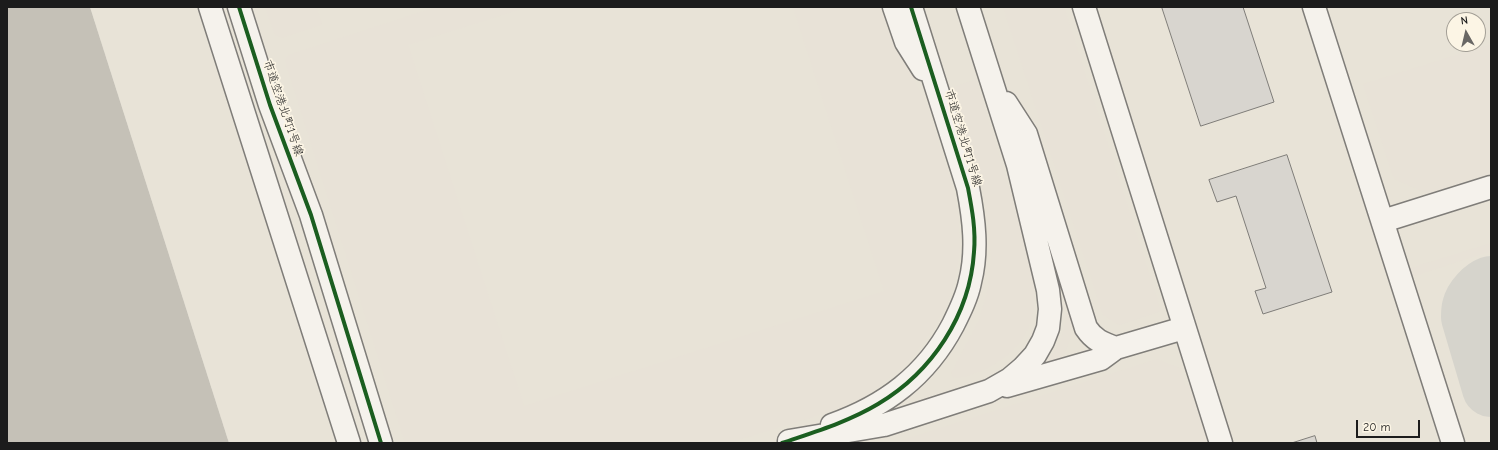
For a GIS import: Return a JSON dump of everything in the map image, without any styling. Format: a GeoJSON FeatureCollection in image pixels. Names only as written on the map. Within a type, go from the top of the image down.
{"type":"FeatureCollection","features":[{"type":"Feature","properties":{"kind":"street"},"geometry":{"type":"LineString","coordinates":[[210,7],[349,443]]}},
{"type":"Feature","properties":{"kind":"street","name":"市道空港北町1号線"},"geometry":{"type":"LineString","coordinates":[[238,7],[270,105],[311,215],[380,443]]}},
{"type":"Feature","properties":{"kind":"street"},"geometry":{"type":"LineString","coordinates":[[894,7],[906,42],[938,92]]}},
{"type":"Feature","properties":{"kind":"street","name":"市道空港北町1号線"},"geometry":{"type":"LineString","coordinates":[[786,442],[847,420],[878,404],[905,386],[928,363],[947,338],[961,310],[970,282],[974,251],[974,219],[968,188],[911,7]]}},
{"type":"Feature","properties":{"kind":"street"},"geometry":{"type":"LineString","coordinates":[[968,7],[1018,165],[1048,290],[1050,309],[1048,328],[1035,355],[1010,379],[989,391]]}},
{"type":"Feature","properties":{"kind":"street"},"geometry":{"type":"LineString","coordinates":[[1084,7],[1221,443]]}},
{"type":"Feature","properties":{"kind":"street"},"geometry":{"type":"LineString","coordinates":[[1314,7],[1453,443]]}},
{"type":"Feature","properties":{"kind":"street"},"geometry":{"type":"LineString","coordinates":[[990,78],[1026,134],[1086,328],[1092,337],[1116,348]]}},
{"type":"Feature","properties":{"kind":"street"},"geometry":{"type":"LineString","coordinates":[[255,150],[310,273],[347,393],[366,429],[380,443]]}},
{"type":"Feature","properties":{"kind":"street"},"geometry":{"type":"LineString","coordinates":[[1383,221],[1491,187]]}},
{"type":"Feature","properties":{"kind":"street"},"geometry":{"type":"LineString","coordinates":[[786,442],[884,425],[989,391],[1101,359],[1116,348],[1184,328]]}},
{"type":"Feature","properties":{"kind":"shaded area"},"geometry":{"type":"Polygon","coordinates":[[[7,7],[90,7],[229,443],[7,443],[7,7]]]}},
{"type":"Feature","properties":{"kind":"shaded area"},"geometry":{"type":"Polygon","coordinates":[[[90,7],[1491,7],[1491,443],[229,443],[90,7]]]}},
{"type":"Feature","properties":{"kind":"shaded area"},"geometry":{"type":"Polygon","coordinates":[[[265,7],[317,7],[322,25],[282,38],[275,35],[265,7]]]}},
{"type":"Feature","properties":{"kind":"shaded area"},"geometry":{"type":"Polygon","coordinates":[[[436,7],[528,7],[408,45],[524,406],[884,291],[793,7],[886,7],[899,49],[926,103],[953,188],[959,220],[960,250],[955,279],[946,306],[930,333],[914,355],[894,374],[862,399],[823,414],[729,443],[405,443],[285,61],[288,55],[436,7]]]}},
{"type":"Feature","properties":{"kind":"shaded area"},"geometry":{"type":"Polygon","coordinates":[[[1003,7],[1064,7],[1161,311],[1119,325],[1103,315],[1003,7]]]}},
{"type":"Feature","properties":{"kind":"shaded area"},"geometry":{"type":"Polygon","coordinates":[[[1491,44],[1491,182],[1439,199],[1394,179],[1363,84],[1465,52],[1486,52],[1486,46],[1491,44]]]}},
{"type":"Feature","properties":{"kind":"shaded area"},"geometry":{"type":"Polygon","coordinates":[[[976,79],[1032,265],[1035,291],[1029,327],[1015,348],[1005,357],[986,369],[955,378],[952,377],[951,373],[979,320],[988,289],[991,258],[983,192],[964,129],[955,86],[976,79]]]}},
{"type":"Feature","properties":{"kind":"shaded area"},"geometry":{"type":"Polygon","coordinates":[[[1491,243],[1491,251],[1412,277],[1410,268],[1491,243]]]}},
{"type":"Feature","properties":{"kind":"shaded area"},"geometry":{"type":"Polygon","coordinates":[[[1067,309],[1070,309],[1072,326],[1068,347],[1059,360],[1052,366],[1044,365],[1058,346],[1061,339],[1065,326],[1067,309]]]}},
{"type":"Feature","properties":{"kind":"shaded area"},"geometry":{"type":"Polygon","coordinates":[[[1157,359],[1180,368],[1185,386],[1190,385],[1208,443],[893,443],[1157,359]]]}},
{"type":"Feature","properties":{"kind":"building"},"geometry":{"type":"Polygon","coordinates":[[[1162,7],[1243,7],[1274,102],[1201,126],[1162,7]]]}},
{"type":"Feature","properties":{"kind":"building"},"geometry":{"type":"Polygon","coordinates":[[[1287,155],[1332,292],[1263,314],[1255,291],[1266,288],[1236,196],[1217,202],[1209,180],[1287,155]]]}},
{"type":"Feature","properties":{"kind":"building"},"geometry":{"type":"Polygon","coordinates":[[[1315,436],[1317,443],[1292,443],[1315,436]]]}},
{"type":"Feature","properties":{"kind":"taxiway"},"geometry":{"type":"LineString","coordinates":[[1491,285],[1482,291],[1474,300],[1470,317],[1491,388]]}},
{"type":"Feature","properties":{"kind":"cycle path"},"geometry":{"type":"LineString","coordinates":[[239,7],[270,105],[311,215],[381,443]]}},
{"type":"Feature","properties":{"kind":"cycle path"},"geometry":{"type":"LineString","coordinates":[[782,443],[855,416],[878,404],[897,391],[915,376],[945,340],[965,298],[971,275],[974,252],[973,220],[968,188],[911,7]]}}]}
